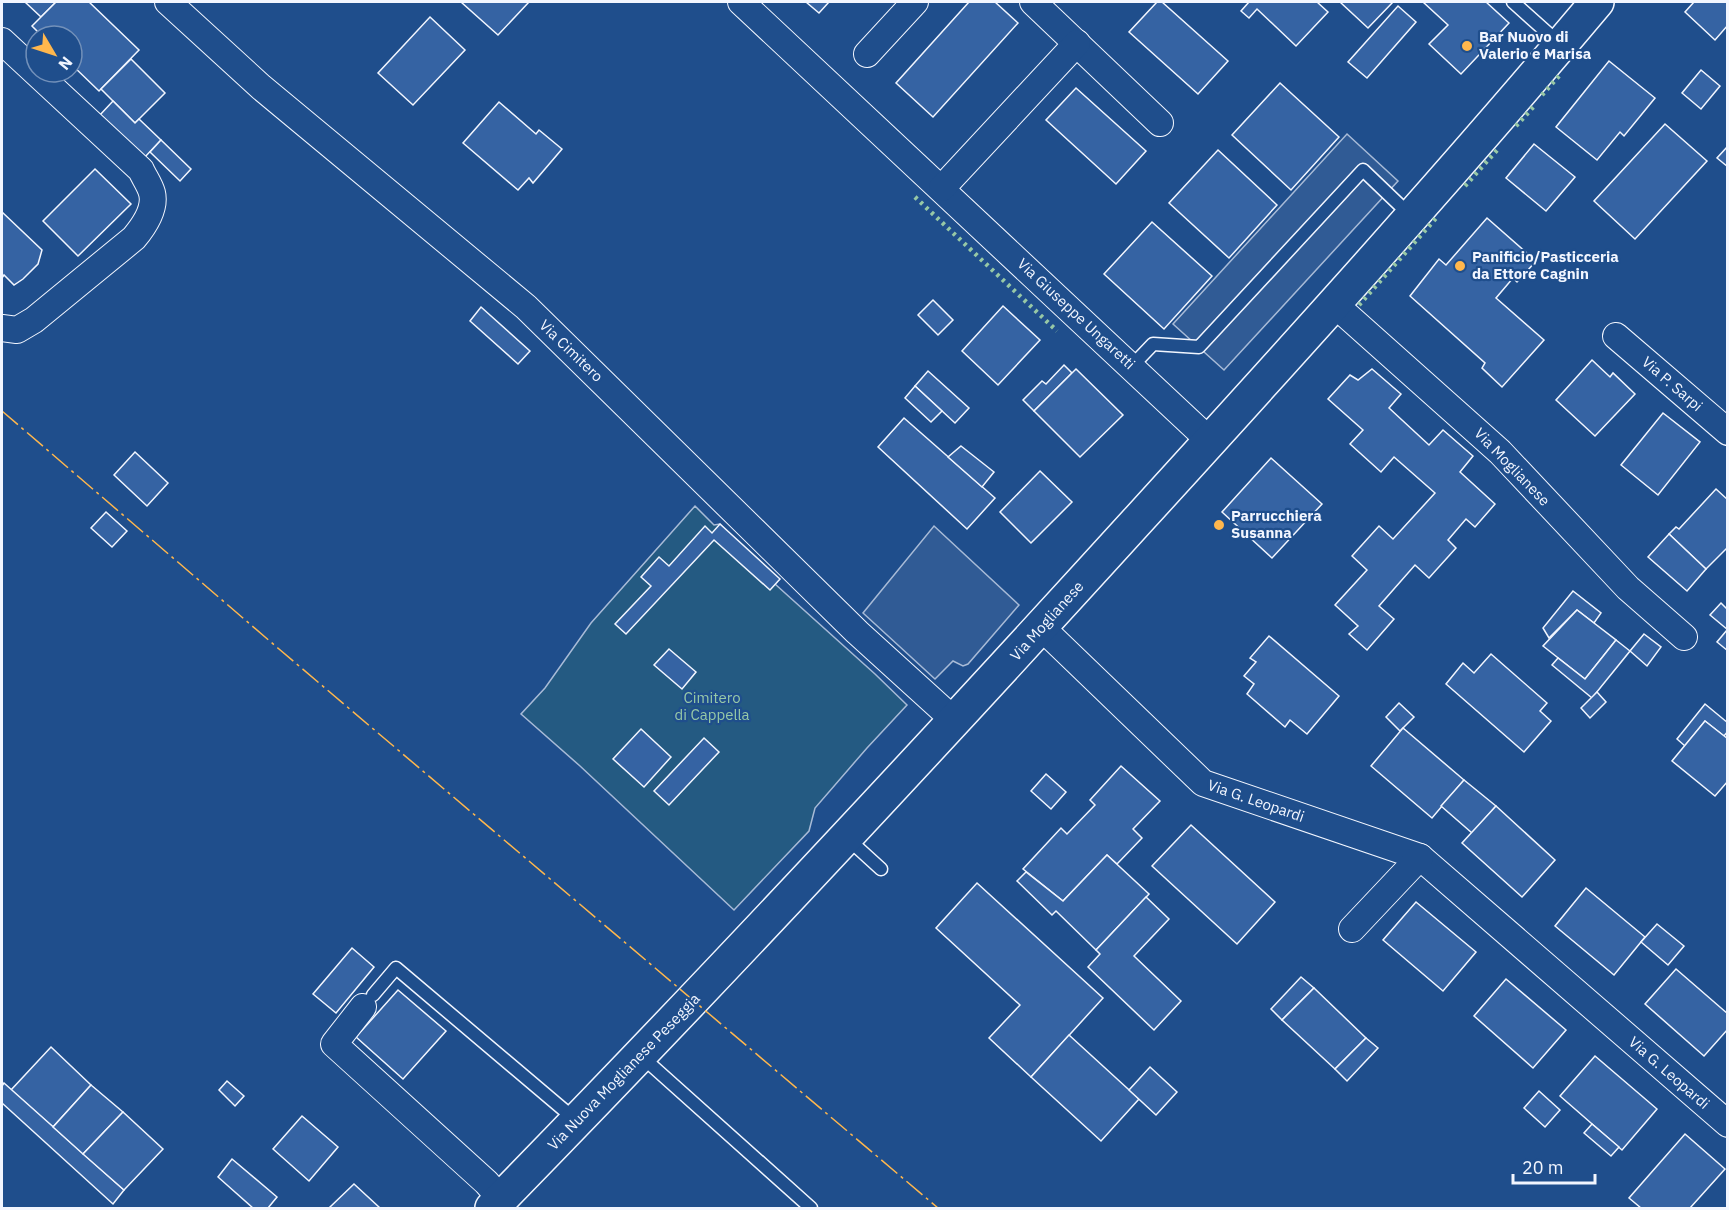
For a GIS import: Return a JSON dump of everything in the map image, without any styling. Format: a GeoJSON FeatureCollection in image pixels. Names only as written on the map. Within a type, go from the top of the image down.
{"type":"FeatureCollection","features":[{"type":"Feature","properties":{"kind":"main road","name":"Via Moglianese"},"geometry":{"type":"LineString","coordinates":[[755,933],[847,838],[1210,441],[1411,216],[1597,2]]}},
{"type":"Feature","properties":{"kind":"main road","name":"Via Nuova Moglianese Peseggia"},"geometry":{"type":"LineString","coordinates":[[496,1204],[578,1122],[755,933]]}},
{"type":"Feature","properties":{"kind":"street","name":"Via Cimitero"},"geometry":{"type":"LineString","coordinates":[[168,2],[261,87],[526,307],[857,632],[955,721]]}},
{"type":"Feature","properties":{"kind":"street","name":"Via Giuseppe Ungaretti"},"geometry":{"type":"LineString","coordinates":[[741,2],[1210,441]]}},
{"type":"Feature","properties":{"kind":"street"},"geometry":{"type":"LineString","coordinates":[[867,54],[915,2]]}},
{"type":"Feature","properties":{"kind":"street"},"geometry":{"type":"LineString","coordinates":[[1033,2],[1160,123]]}},
{"type":"Feature","properties":{"kind":"street"},"geometry":{"type":"LineString","coordinates":[[2,41],[141,170],[152,194],[150,211],[144,226],[134,238],[34,320],[17,330],[2,328]]}},
{"type":"Feature","properties":{"kind":"street"},"geometry":{"type":"LineString","coordinates":[[942,188],[1077,43]]}},
{"type":"Feature","properties":{"kind":"street","name":"Via Moglianese"},"geometry":{"type":"LineString","coordinates":[[1333,303],[1500,452],[1628,588],[1684,637]]}},
{"type":"Feature","properties":{"kind":"street","name":"Via P. Sarpi"},"geometry":{"type":"LineString","coordinates":[[1616,336],[1728,432]]}},
{"type":"Feature","properties":{"kind":"street","name":"Via G. Leopardi"},"geometry":{"type":"LineString","coordinates":[[1041,627],[1203,783],[1420,857],[1728,1124]]}},
{"type":"Feature","properties":{"kind":"street"},"geometry":{"type":"LineString","coordinates":[[1352,929],[1420,857]]}},
{"type":"Feature","properties":{"kind":"street"},"geometry":{"type":"LineString","coordinates":[[368,1001],[334,1044],[486,1182],[496,1204]]}},
{"type":"Feature","properties":{"kind":"lane"},"geometry":{"type":"LineString","coordinates":[[1513,2],[1561,45]]}},
{"type":"Feature","properties":{"kind":"lane"},"geometry":{"type":"LineString","coordinates":[[1132,366],[1154,344],[1198,347],[1363,170],[1411,216]]}},
{"type":"Feature","properties":{"kind":"lane"},"geometry":{"type":"LineString","coordinates":[[847,838],[881,869]]}},
{"type":"Feature","properties":{"kind":"lane"},"geometry":{"type":"LineString","coordinates":[[368,1001],[396,969],[578,1122]]}},
{"type":"Feature","properties":{"kind":"lane"},"geometry":{"type":"LineString","coordinates":[[640,1055],[811,1209]]}},
{"type":"Feature","properties":{"kind":"green space","name":"Cimitero di Cappella"},"geometry":{"type":"Polygon","coordinates":[[[695,506],[714,525],[720,524],[775,584],[907,705],[815,808],[809,831],[734,910],[521,714],[545,688],[591,623],[695,506]]]}},
{"type":"Feature","properties":{"kind":"shaded area"},"geometry":{"type":"Polygon","coordinates":[[[1347,134],[1398,181],[1224,370],[1173,324],[1347,134]]]}},
{"type":"Feature","properties":{"kind":"shaded area"},"geometry":{"type":"Polygon","coordinates":[[[934,526],[1019,605],[968,664],[963,666],[953,661],[935,679],[863,613],[934,526]]]}},
{"type":"Feature","properties":{"kind":"building"},"geometry":{"type":"Polygon","coordinates":[[[25,2],[56,2],[41,17],[25,2]]]}},
{"type":"Feature","properties":{"kind":"building"},"geometry":{"type":"Polygon","coordinates":[[[56,2],[89,2],[139,50],[99,91],[84,77],[84,24],[34,24],[56,2]]]}},
{"type":"Feature","properties":{"kind":"building"},"geometry":{"type":"Polygon","coordinates":[[[461,2],[529,2],[498,35],[461,2]]]}},
{"type":"Feature","properties":{"kind":"building"},"geometry":{"type":"Polygon","coordinates":[[[806,2],[829,2],[819,13],[806,2]]]}},
{"type":"Feature","properties":{"kind":"building"},"geometry":{"type":"Polygon","coordinates":[[[969,2],[995,2],[1018,23],[933,117],[896,83],[969,2]]]}},
{"type":"Feature","properties":{"kind":"building"},"geometry":{"type":"Polygon","coordinates":[[[1157,2],[1162,2],[1228,61],[1198,94],[1129,32],[1157,2]]]}},
{"type":"Feature","properties":{"kind":"building"},"geometry":{"type":"Polygon","coordinates":[[[1249,2],[1317,2],[1328,12],[1296,46],[1257,9],[1249,18],[1241,11],[1249,2]]]}},
{"type":"Feature","properties":{"kind":"building"},"geometry":{"type":"Polygon","coordinates":[[[1340,2],[1393,2],[1368,28],[1340,2]]]}},
{"type":"Feature","properties":{"kind":"building"},"geometry":{"type":"Polygon","coordinates":[[[1423,2],[1486,2],[1509,23],[1461,74],[1429,44],[1448,25],[1423,2]]]}},
{"type":"Feature","properties":{"kind":"building"},"geometry":{"type":"Polygon","coordinates":[[[1694,2],[1728,2],[1728,25],[1715,40],[1685,12],[1694,2]]]}},
{"type":"Feature","properties":{"kind":"building"},"geometry":{"type":"Polygon","coordinates":[[[1398,6],[1416,22],[1367,78],[1348,62],[1398,6]]]}},
{"type":"Feature","properties":{"kind":"building"},"geometry":{"type":"Polygon","coordinates":[[[430,17],[465,50],[413,105],[378,73],[430,17]]]}},
{"type":"Feature","properties":{"kind":"building"},"geometry":{"type":"Polygon","coordinates":[[[131,59],[165,93],[135,123],[101,89],[131,59]]]}},
{"type":"Feature","properties":{"kind":"building"},"geometry":{"type":"Polygon","coordinates":[[[1609,61],[1655,98],[1624,136],[1620,132],[1597,160],[1556,127],[1609,61]]]}},
{"type":"Feature","properties":{"kind":"building"},"geometry":{"type":"Polygon","coordinates":[[[1701,70],[1720,86],[1701,109],[1682,93],[1701,70]]]}},
{"type":"Feature","properties":{"kind":"building"},"geometry":{"type":"Polygon","coordinates":[[[1280,83],[1339,137],[1291,190],[1232,135],[1280,83]]]}},
{"type":"Feature","properties":{"kind":"building"},"geometry":{"type":"Polygon","coordinates":[[[1076,88],[1146,151],[1116,184],[1046,120],[1076,88]]]}},
{"type":"Feature","properties":{"kind":"building"},"geometry":{"type":"Polygon","coordinates":[[[113,101],[135,123],[139,119],[161,140],[144,158],[99,116],[113,101]]]}},
{"type":"Feature","properties":{"kind":"building"},"geometry":{"type":"Polygon","coordinates":[[[499,102],[536,134],[539,130],[562,149],[533,183],[529,178],[518,190],[463,143],[499,102]]]}},
{"type":"Feature","properties":{"kind":"building"},"geometry":{"type":"Polygon","coordinates":[[[1665,124],[1707,161],[1635,239],[1594,201],[1665,124]]]}},
{"type":"Feature","properties":{"kind":"building"},"geometry":{"type":"Polygon","coordinates":[[[161,140],[191,169],[180,181],[150,152],[161,140]]]}},
{"type":"Feature","properties":{"kind":"building"},"geometry":{"type":"Polygon","coordinates":[[[1534,144],[1575,177],[1546,211],[1506,178],[1534,144]]]}},
{"type":"Feature","properties":{"kind":"building"},"geometry":{"type":"Polygon","coordinates":[[[1728,146],[1728,167],[1717,158],[1728,146]]]}},
{"type":"Feature","properties":{"kind":"building"},"geometry":{"type":"Polygon","coordinates":[[[1218,150],[1277,205],[1229,258],[1169,203],[1218,150]]]}},
{"type":"Feature","properties":{"kind":"building"},"geometry":{"type":"Polygon","coordinates":[[[95,169],[131,204],[78,256],[43,221],[95,169]]]}},
{"type":"Feature","properties":{"kind":"building"},"geometry":{"type":"Polygon","coordinates":[[[2,212],[42,250],[38,264],[14,285],[4,275],[2,278],[2,212]]]}},
{"type":"Feature","properties":{"kind":"building"},"geometry":{"type":"Polygon","coordinates":[[[1487,218],[1536,261],[1517,282],[1513,278],[1496,298],[1544,340],[1502,387],[1482,368],[1485,363],[1410,296],[1439,259],[1446,265],[1487,218]]]}},
{"type":"Feature","properties":{"kind":"building"},"geometry":{"type":"Polygon","coordinates":[[[1152,222],[1212,276],[1164,329],[1104,274],[1152,222]]]}},
{"type":"Feature","properties":{"kind":"building"},"geometry":{"type":"Polygon","coordinates":[[[933,300],[953,320],[938,335],[918,315],[933,300]]]}},
{"type":"Feature","properties":{"kind":"building"},"geometry":{"type":"Polygon","coordinates":[[[1003,306],[1040,340],[998,385],[962,351],[1003,306]]]}},
{"type":"Feature","properties":{"kind":"building"},"geometry":{"type":"Polygon","coordinates":[[[481,307],[530,351],[518,364],[470,321],[481,307]]]}},
{"type":"Feature","properties":{"kind":"building"},"geometry":{"type":"Polygon","coordinates":[[[1592,360],[1610,377],[1613,373],[1635,394],[1595,436],[1556,400],[1592,360]]]}},
{"type":"Feature","properties":{"kind":"building"},"geometry":{"type":"Polygon","coordinates":[[[1064,365],[1072,373],[1034,411],[1023,400],[1042,381],[1046,384],[1064,365]]]}},
{"type":"Feature","properties":{"kind":"building"},"geometry":{"type":"Polygon","coordinates":[[[1076,369],[1123,415],[1080,457],[1034,411],[1076,369]]]}},
{"type":"Feature","properties":{"kind":"building"},"geometry":{"type":"Polygon","coordinates":[[[1372,369],[1401,394],[1389,408],[1429,445],[1443,430],[1473,456],[1460,472],[1495,504],[1475,527],[1466,519],[1448,540],[1456,548],[1429,578],[1415,565],[1379,606],[1394,619],[1367,650],[1349,634],[1358,626],[1335,605],[1367,570],[1352,556],[1379,526],[1393,539],[1435,493],[1394,457],[1381,472],[1350,444],[1363,430],[1328,399],[1350,375],[1358,380],[1372,369]]]}},
{"type":"Feature","properties":{"kind":"building"},"geometry":{"type":"Polygon","coordinates":[[[928,371],[969,408],[955,423],[915,386],[928,371]]]}},
{"type":"Feature","properties":{"kind":"building"},"geometry":{"type":"Polygon","coordinates":[[[915,386],[942,411],[931,422],[905,398],[915,386]]]}},
{"type":"Feature","properties":{"kind":"building"},"geometry":{"type":"Polygon","coordinates":[[[1663,413],[1700,442],[1658,495],[1621,465],[1663,413]]]}},
{"type":"Feature","properties":{"kind":"building"},"geometry":{"type":"Polygon","coordinates":[[[904,418],[995,498],[967,529],[878,447],[904,418]]]}},
{"type":"Feature","properties":{"kind":"building"},"geometry":{"type":"Polygon","coordinates":[[[961,446],[994,472],[982,487],[948,457],[961,446]]]}},
{"type":"Feature","properties":{"kind":"building"},"geometry":{"type":"Polygon","coordinates":[[[135,452],[168,483],[147,506],[114,475],[135,452]]]}},
{"type":"Feature","properties":{"kind":"building"},"geometry":{"type":"Polygon","coordinates":[[[1271,458],[1322,504],[1272,558],[1222,512],[1271,458]]]}},
{"type":"Feature","properties":{"kind":"building"},"geometry":{"type":"Polygon","coordinates":[[[1040,471],[1072,502],[1031,543],[1000,512],[1040,471]]]}},
{"type":"Feature","properties":{"kind":"building"},"geometry":{"type":"Polygon","coordinates":[[[1716,489],[1728,500],[1728,547],[1706,569],[1669,534],[1676,527],[1679,529],[1716,489]]]}},
{"type":"Feature","properties":{"kind":"building"},"geometry":{"type":"Polygon","coordinates":[[[106,512],[127,531],[112,547],[91,528],[106,512]]]}},
{"type":"Feature","properties":{"kind":"building"},"geometry":{"type":"Polygon","coordinates":[[[720,524],[780,579],[770,590],[714,540],[626,634],[615,624],[651,586],[641,577],[659,557],[669,566],[705,526],[712,533],[720,524]]]}},
{"type":"Feature","properties":{"kind":"building"},"geometry":{"type":"Polygon","coordinates":[[[1669,534],[1706,569],[1687,591],[1648,557],[1669,534]]]}},
{"type":"Feature","properties":{"kind":"building"},"geometry":{"type":"Polygon","coordinates":[[[1573,591],[1601,613],[1594,623],[1577,610],[1549,638],[1543,628],[1573,591]]]}},
{"type":"Feature","properties":{"kind":"building"},"geometry":{"type":"Polygon","coordinates":[[[1721,603],[1728,610],[1728,630],[1710,615],[1721,603]]]}},
{"type":"Feature","properties":{"kind":"building"},"geometry":{"type":"Polygon","coordinates":[[[1577,610],[1616,640],[1585,679],[1543,646],[1577,610]]]}},
{"type":"Feature","properties":{"kind":"building"},"geometry":{"type":"Polygon","coordinates":[[[1728,630],[1728,651],[1717,642],[1728,630]]]}},
{"type":"Feature","properties":{"kind":"building"},"geometry":{"type":"Polygon","coordinates":[[[1644,634],[1661,647],[1647,666],[1630,651],[1644,634]]]}},
{"type":"Feature","properties":{"kind":"building"},"geometry":{"type":"Polygon","coordinates":[[[1269,636],[1339,696],[1307,734],[1290,720],[1285,727],[1247,694],[1254,684],[1244,676],[1256,662],[1250,658],[1269,636]]]}},
{"type":"Feature","properties":{"kind":"building"},"geometry":{"type":"Polygon","coordinates":[[[1616,640],[1630,651],[1592,698],[1552,665],[1558,658],[1585,679],[1616,640]]]}},
{"type":"Feature","properties":{"kind":"building"},"geometry":{"type":"Polygon","coordinates":[[[669,649],[696,672],[682,689],[654,665],[669,649]]]}},
{"type":"Feature","properties":{"kind":"building"},"geometry":{"type":"Polygon","coordinates":[[[1491,654],[1547,703],[1540,711],[1551,721],[1524,752],[1446,684],[1463,663],[1474,673],[1491,654]]]}},
{"type":"Feature","properties":{"kind":"building"},"geometry":{"type":"Polygon","coordinates":[[[1597,692],[1606,702],[1590,718],[1581,708],[1597,692]]]}},
{"type":"Feature","properties":{"kind":"building"},"geometry":{"type":"Polygon","coordinates":[[[1399,703],[1414,717],[1400,731],[1386,717],[1399,703]]]}},
{"type":"Feature","properties":{"kind":"building"},"geometry":{"type":"Polygon","coordinates":[[[1705,704],[1728,723],[1728,731],[1724,736],[1705,721],[1685,746],[1677,739],[1705,704]]]}},
{"type":"Feature","properties":{"kind":"building"},"geometry":{"type":"Polygon","coordinates":[[[1705,721],[1728,739],[1728,781],[1715,796],[1672,761],[1705,721]]]}},
{"type":"Feature","properties":{"kind":"building"},"geometry":{"type":"Polygon","coordinates":[[[1403,728],[1464,780],[1432,818],[1371,766],[1403,728]]]}},
{"type":"Feature","properties":{"kind":"building"},"geometry":{"type":"Polygon","coordinates":[[[641,729],[671,757],[644,787],[613,759],[641,729]]]}},
{"type":"Feature","properties":{"kind":"building"},"geometry":{"type":"Polygon","coordinates":[[[704,738],[719,752],[669,805],[654,791],[704,738]]]}},
{"type":"Feature","properties":{"kind":"building"},"geometry":{"type":"Polygon","coordinates":[[[1121,766],[1160,801],[1133,829],[1142,838],[1117,864],[1107,855],[1063,901],[1023,869],[1061,828],[1067,834],[1095,805],[1090,800],[1121,766]]]}},
{"type":"Feature","properties":{"kind":"building"},"geometry":{"type":"Polygon","coordinates":[[[1046,774],[1066,792],[1051,809],[1031,791],[1046,774]]]}},
{"type":"Feature","properties":{"kind":"building"},"geometry":{"type":"Polygon","coordinates":[[[1464,780],[1496,806],[1472,833],[1441,806],[1464,780]]]}},
{"type":"Feature","properties":{"kind":"building"},"geometry":{"type":"Polygon","coordinates":[[[1496,806],[1555,860],[1522,897],[1462,843],[1496,806]]]}},
{"type":"Feature","properties":{"kind":"building"},"geometry":{"type":"Polygon","coordinates":[[[1191,825],[1275,902],[1237,944],[1152,866],[1191,825]]]}},
{"type":"Feature","properties":{"kind":"building"},"geometry":{"type":"Polygon","coordinates":[[[1107,855],[1149,894],[1096,950],[1056,911],[1052,915],[1017,881],[1026,872],[1063,901],[1107,855]]]}},
{"type":"Feature","properties":{"kind":"building"},"geometry":{"type":"Polygon","coordinates":[[[977,883],[1103,998],[1031,1077],[989,1038],[1020,1005],[936,928],[977,883]]]}},
{"type":"Feature","properties":{"kind":"building"},"geometry":{"type":"Polygon","coordinates":[[[1586,888],[1645,937],[1614,975],[1555,926],[1586,888]]]}},
{"type":"Feature","properties":{"kind":"building"},"geometry":{"type":"Polygon","coordinates":[[[1146,897],[1169,919],[1134,956],[1181,1001],[1154,1030],[1088,967],[1100,954],[1096,950],[1146,897]]]}},
{"type":"Feature","properties":{"kind":"building"},"geometry":{"type":"Polygon","coordinates":[[[1416,902],[1476,952],[1443,991],[1383,940],[1416,902]]]}},
{"type":"Feature","properties":{"kind":"building"},"geometry":{"type":"Polygon","coordinates":[[[1657,924],[1684,946],[1668,965],[1641,942],[1657,924]]]}},
{"type":"Feature","properties":{"kind":"building"},"geometry":{"type":"Polygon","coordinates":[[[352,948],[374,967],[336,1013],[313,994],[352,948]]]}},
{"type":"Feature","properties":{"kind":"building"},"geometry":{"type":"Polygon","coordinates":[[[1676,969],[1728,1014],[1728,1029],[1704,1056],[1645,1004],[1676,969]]]}},
{"type":"Feature","properties":{"kind":"building"},"geometry":{"type":"Polygon","coordinates":[[[1301,977],[1314,988],[1282,1020],[1271,1009],[1301,977]]]}},
{"type":"Feature","properties":{"kind":"building"},"geometry":{"type":"Polygon","coordinates":[[[1506,979],[1566,1030],[1533,1068],[1474,1016],[1506,979]]]}},
{"type":"Feature","properties":{"kind":"building"},"geometry":{"type":"Polygon","coordinates":[[[1314,988],[1366,1038],[1335,1069],[1282,1020],[1314,988]]]}},
{"type":"Feature","properties":{"kind":"building"},"geometry":{"type":"Polygon","coordinates":[[[398,990],[446,1031],[403,1079],[356,1037],[398,990]]]}},
{"type":"Feature","properties":{"kind":"building"},"geometry":{"type":"Polygon","coordinates":[[[1069,1035],[1139,1099],[1101,1141],[1031,1077],[1069,1035]]]}},
{"type":"Feature","properties":{"kind":"building"},"geometry":{"type":"Polygon","coordinates":[[[1366,1038],[1378,1048],[1347,1081],[1335,1069],[1366,1038]]]}},
{"type":"Feature","properties":{"kind":"building"},"geometry":{"type":"Polygon","coordinates":[[[51,1047],[91,1085],[53,1127],[11,1090],[51,1047]]]}},
{"type":"Feature","properties":{"kind":"building"},"geometry":{"type":"Polygon","coordinates":[[[1595,1056],[1657,1109],[1622,1150],[1560,1096],[1595,1056]]]}},
{"type":"Feature","properties":{"kind":"building"},"geometry":{"type":"Polygon","coordinates":[[[1150,1067],[1177,1092],[1156,1115],[1129,1090],[1150,1067]]]}},
{"type":"Feature","properties":{"kind":"building"},"geometry":{"type":"Polygon","coordinates":[[[227,1081],[244,1096],[235,1106],[219,1090],[227,1081]]]}},
{"type":"Feature","properties":{"kind":"building"},"geometry":{"type":"Polygon","coordinates":[[[4,1083],[124,1190],[113,1204],[2,1103],[4,1083]]]}},
{"type":"Feature","properties":{"kind":"building"},"geometry":{"type":"Polygon","coordinates":[[[91,1085],[123,1112],[83,1154],[53,1127],[91,1085]]]}},
{"type":"Feature","properties":{"kind":"building"},"geometry":{"type":"Polygon","coordinates":[[[1539,1091],[1560,1110],[1545,1127],[1524,1108],[1539,1091]]]}},
{"type":"Feature","properties":{"kind":"building"},"geometry":{"type":"Polygon","coordinates":[[[123,1112],[163,1149],[124,1190],[83,1154],[123,1112]]]}},
{"type":"Feature","properties":{"kind":"building"},"geometry":{"type":"Polygon","coordinates":[[[302,1116],[338,1147],[309,1181],[273,1149],[302,1116]]]}},
{"type":"Feature","properties":{"kind":"building"},"geometry":{"type":"Polygon","coordinates":[[[1592,1124],[1619,1147],[1611,1156],[1584,1133],[1592,1124]]]}},
{"type":"Feature","properties":{"kind":"building"},"geometry":{"type":"Polygon","coordinates":[[[1685,1134],[1725,1169],[1690,1208],[1641,1208],[1629,1198],[1685,1134]]]}},
{"type":"Feature","properties":{"kind":"building"},"geometry":{"type":"Polygon","coordinates":[[[232,1159],[277,1197],[268,1208],[253,1208],[218,1177],[232,1159]]]}},
{"type":"Feature","properties":{"kind":"building"},"geometry":{"type":"Polygon","coordinates":[[[354,1184],[380,1208],[329,1208],[354,1184]]]}},
{"type":"Feature","properties":{"kind":"hedge"},"geometry":{"type":"LineString","coordinates":[[1542,95],[1559,76]]}},
{"type":"Feature","properties":{"kind":"hedge"},"geometry":{"type":"LineString","coordinates":[[1516,126],[1536,104]]}},
{"type":"Feature","properties":{"kind":"hedge"},"geometry":{"type":"LineString","coordinates":[[1465,186],[1498,149]]}},
{"type":"Feature","properties":{"kind":"hedge"},"geometry":{"type":"LineString","coordinates":[[915,197],[1057,331]]}},
{"type":"Feature","properties":{"kind":"hedge"},"geometry":{"type":"LineString","coordinates":[[1359,305],[1438,216]]}},
{"type":"Feature","properties":{"kind":"power"},"geometry":{"type":"LineString","coordinates":[[2,411],[938,1208]]}},
{"type":"Feature","properties":{"kind":"place","name":"Bar Nuovo di Valerio e Marisa"},"geometry":{"type":"Point","coordinates":[1467,46]}},
{"type":"Feature","properties":{"kind":"place","name":"Panificio/Pasticceria da Ettore Cagnin"},"geometry":{"type":"Point","coordinates":[1460,266]}},
{"type":"Feature","properties":{"kind":"place","name":"Parrucchiera Susanna"},"geometry":{"type":"Point","coordinates":[1219,525]}}]}
